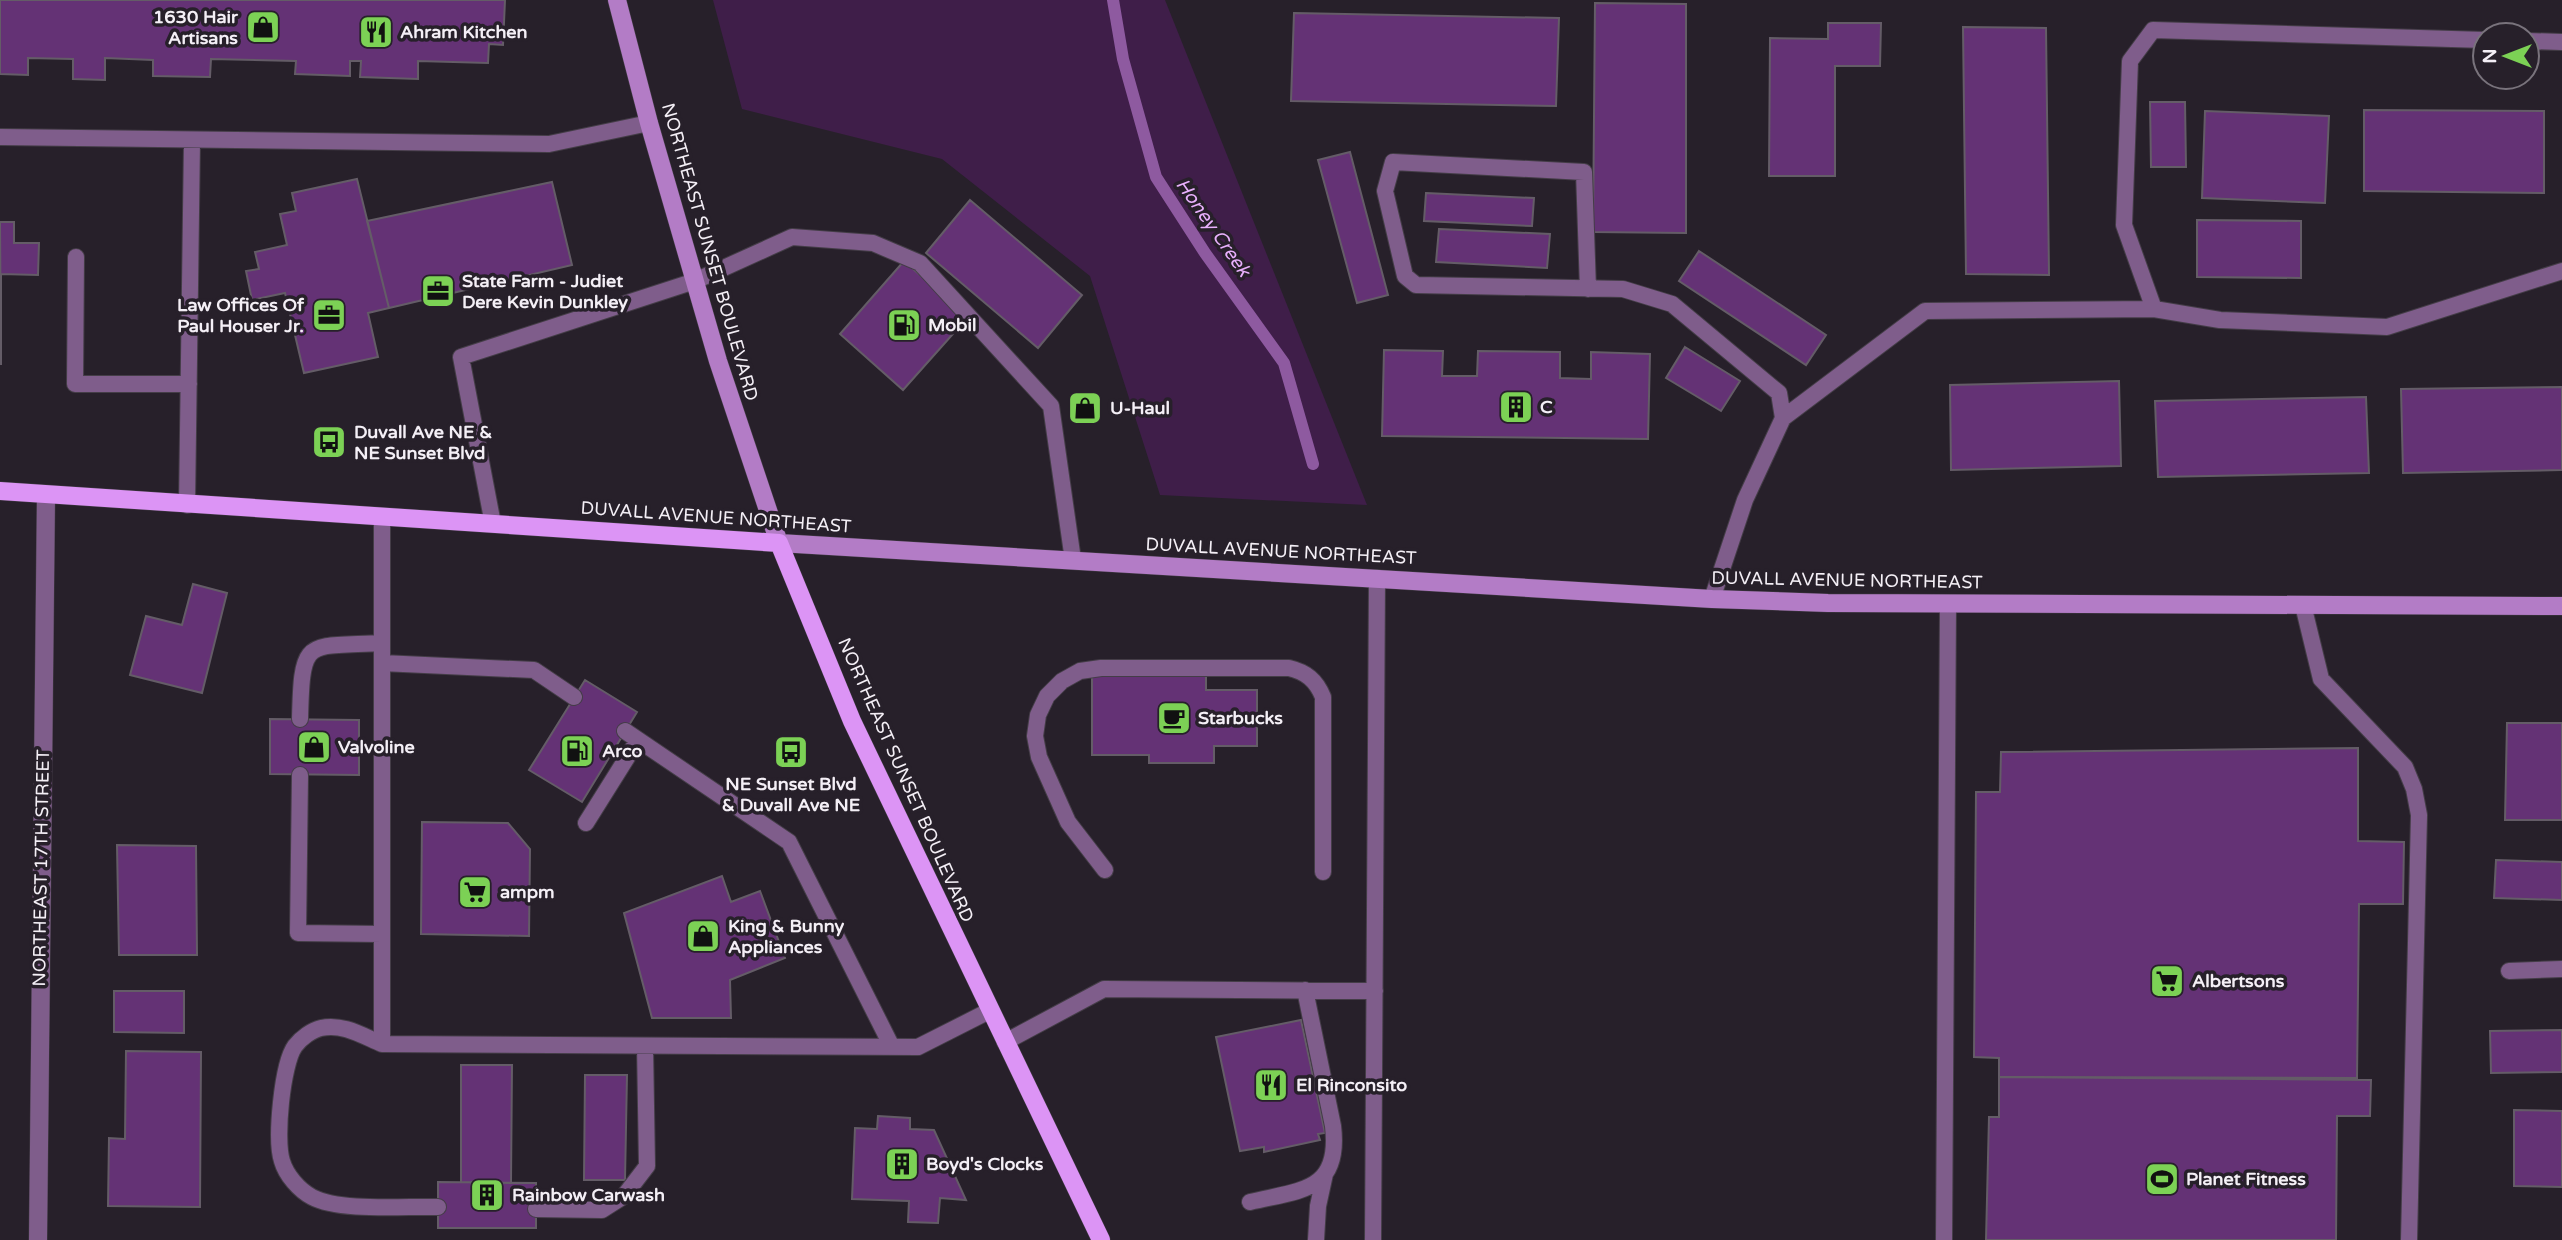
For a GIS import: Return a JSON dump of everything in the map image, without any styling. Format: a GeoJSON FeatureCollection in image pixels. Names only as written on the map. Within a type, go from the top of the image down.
{"type":"FeatureCollection","features":[{"type":"Feature","properties":{"kind":"main road","name":"NORTHEAST SUNSET BOULEVARD"},"geometry":{"type":"LineString","coordinates":[[617,0],[649,123],[722,373],[779,543],[852,721],[1101,1240]]}},
{"type":"Feature","properties":{"kind":"main road","name":"DUVALL AVENUE NORTHEAST"},"geometry":{"type":"LineString","coordinates":[[0,491],[779,543],[1712,599],[1948,604],[2562,606]]}},
{"type":"Feature","properties":{"kind":"street","name":"NORTHEAST 17TH STREET"},"geometry":{"type":"LineString","coordinates":[[38,1240],[46,495]]}},
{"type":"Feature","properties":{"kind":"lane"},"geometry":{"type":"LineString","coordinates":[[2154,309],[2124,225],[2130,61],[2153,30],[2471,40]]}},
{"type":"Feature","properties":{"kind":"lane"},"geometry":{"type":"LineString","coordinates":[[2541,41],[2562,42]]}},
{"type":"Feature","properties":{"kind":"lane"},"geometry":{"type":"LineString","coordinates":[[0,137],[549,144],[649,123]]}},
{"type":"Feature","properties":{"kind":"lane"},"geometry":{"type":"LineString","coordinates":[[187,505],[192,140]]}},
{"type":"Feature","properties":{"kind":"lane"},"geometry":{"type":"LineString","coordinates":[[1588,289],[1584,172],[1393,162],[1385,191],[1405,276],[1416,285],[1588,289],[1623,289],[1672,304],[1779,393],[1783,418]]}},
{"type":"Feature","properties":{"kind":"lane"},"geometry":{"type":"LineString","coordinates":[[493,524],[461,357],[695,281],[792,237],[873,243],[920,263],[1051,406],[1073,560]]}},
{"type":"Feature","properties":{"kind":"lane"},"geometry":{"type":"LineString","coordinates":[[76,257],[75,384],[189,384]]}},
{"type":"Feature","properties":{"kind":"lane"},"geometry":{"type":"LineString","coordinates":[[1712,599],[1745,500],[1783,418],[1925,311],[2154,309],[2220,320],[2387,327],[2562,271]]}},
{"type":"Feature","properties":{"kind":"lane"},"geometry":{"type":"LineString","coordinates":[[382,517],[382,1044]]}},
{"type":"Feature","properties":{"kind":"lane"},"geometry":{"type":"LineString","coordinates":[[1373,1240],[1377,578]]}},
{"type":"Feature","properties":{"kind":"lane"},"geometry":{"type":"LineString","coordinates":[[1944,1240],[1948,604]]}},
{"type":"Feature","properties":{"kind":"lane"},"geometry":{"type":"LineString","coordinates":[[2303,605],[2321,679],[2405,767],[2414,789],[2419,816],[2410,1240]]}},
{"type":"Feature","properties":{"kind":"lane"},"geometry":{"type":"LineString","coordinates":[[300,719],[301,678],[306,656],[318,647],[382,643]]}},
{"type":"Feature","properties":{"kind":"lane"},"geometry":{"type":"LineString","coordinates":[[382,663],[534,670],[575,697]]}},
{"type":"Feature","properties":{"kind":"lane"},"geometry":{"type":"LineString","coordinates":[[1105,870],[1068,822],[1040,757],[1035,736],[1038,715],[1047,696],[1062,681],[1080,671],[1101,668],[1289,668],[1310,677],[1323,697],[1323,872]]}},
{"type":"Feature","properties":{"kind":"lane"},"geometry":{"type":"LineString","coordinates":[[586,823],[632,736],[789,842],[892,1047]]}},
{"type":"Feature","properties":{"kind":"lane"},"geometry":{"type":"LineString","coordinates":[[300,775],[298,933],[382,934]]}},
{"type":"Feature","properties":{"kind":"lane"},"geometry":{"type":"LineString","coordinates":[[2509,971],[2562,969]]}},
{"type":"Feature","properties":{"kind":"lane"},"geometry":{"type":"LineString","coordinates":[[1005,1042],[1104,989],[1375,991]]}},
{"type":"Feature","properties":{"kind":"lane"},"geometry":{"type":"LineString","coordinates":[[1305,990],[1335,1143],[1318,1206],[1316,1240]]}},
{"type":"Feature","properties":{"kind":"lane"},"geometry":{"type":"LineString","coordinates":[[438,1207],[332,1204],[311,1196],[294,1182],[282,1163],[277,1142],[289,1060],[295,1046],[306,1035],[319,1028],[334,1027],[350,1030],[382,1044],[918,1047],[989,1011]]}},
{"type":"Feature","properties":{"kind":"lane"},"geometry":{"type":"LineString","coordinates":[[536,1209],[601,1210],[624,1196],[647,1166],[645,1046]]}},
{"type":"Feature","properties":{"kind":"lane"},"geometry":{"type":"LineString","coordinates":[[1250,1202],[1313,1186],[1325,1174]]}},
{"type":"Feature","properties":{"kind":"shaded area"},"geometry":{"type":"Polygon","coordinates":[[[713,0],[1165,0],[1367,505],[1160,495],[1090,276],[942,159],[742,109],[713,0]]]}},
{"type":"Feature","properties":{"kind":"building"},"geometry":{"type":"Polygon","coordinates":[[[0,0],[505,0],[503,45],[489,44],[488,63],[418,61],[418,79],[360,77],[361,61],[350,61],[350,76],[295,74],[296,61],[211,59],[210,77],[153,76],[153,60],[105,58],[105,80],[73,79],[73,59],[28,58],[28,75],[0,74],[0,0]]]}},
{"type":"Feature","properties":{"kind":"building"},"geometry":{"type":"Polygon","coordinates":[[[1595,3],[1686,4],[1686,233],[1593,232],[1595,3]]]}},
{"type":"Feature","properties":{"kind":"building"},"geometry":{"type":"Polygon","coordinates":[[[1294,13],[1559,18],[1556,106],[1291,101],[1294,13]]]}},
{"type":"Feature","properties":{"kind":"building"},"geometry":{"type":"Polygon","coordinates":[[[1828,23],[1881,23],[1880,66],[1835,66],[1835,176],[1769,176],[1770,38],[1828,39],[1828,23]]]}},
{"type":"Feature","properties":{"kind":"building"},"geometry":{"type":"Polygon","coordinates":[[[1963,27],[2046,28],[2049,275],[1966,274],[1963,27]]]}},
{"type":"Feature","properties":{"kind":"building"},"geometry":{"type":"Polygon","coordinates":[[[2150,102],[2185,102],[2186,167],[2151,167],[2150,102]]]}},
{"type":"Feature","properties":{"kind":"building"},"geometry":{"type":"Polygon","coordinates":[[[2364,110],[2544,111],[2544,193],[2364,191],[2364,110]]]}},
{"type":"Feature","properties":{"kind":"building"},"geometry":{"type":"Polygon","coordinates":[[[2205,111],[2329,116],[2325,203],[2202,198],[2205,111]]]}},
{"type":"Feature","properties":{"kind":"building"},"geometry":{"type":"Polygon","coordinates":[[[1350,152],[1388,295],[1357,303],[1318,160],[1350,152]]]}},
{"type":"Feature","properties":{"kind":"building"},"geometry":{"type":"Polygon","coordinates":[[[357,179],[389,308],[368,313],[378,357],[304,373],[285,293],[252,300],[246,271],[259,269],[255,252],[287,245],[280,214],[296,211],[292,193],[357,179]]]}},
{"type":"Feature","properties":{"kind":"building"},"geometry":{"type":"Polygon","coordinates":[[[552,182],[572,265],[389,308],[367,221],[552,182]]]}},
{"type":"Feature","properties":{"kind":"building"},"geometry":{"type":"Polygon","coordinates":[[[1426,193],[1534,198],[1532,226],[1424,221],[1426,193]]]}},
{"type":"Feature","properties":{"kind":"building"},"geometry":{"type":"Polygon","coordinates":[[[970,200],[1082,295],[1038,348],[926,253],[970,200]]]}},
{"type":"Feature","properties":{"kind":"building"},"geometry":{"type":"Polygon","coordinates":[[[2197,220],[2301,221],[2301,278],[2197,277],[2197,220]]]}},
{"type":"Feature","properties":{"kind":"building"},"geometry":{"type":"Polygon","coordinates":[[[0,222],[14,222],[14,243],[39,243],[38,275],[1,274],[1,365],[0,222]]]}},
{"type":"Feature","properties":{"kind":"building"},"geometry":{"type":"Polygon","coordinates":[[[1439,229],[1550,234],[1547,268],[1436,262],[1439,229]]]}},
{"type":"Feature","properties":{"kind":"building"},"geometry":{"type":"Polygon","coordinates":[[[1699,251],[1826,335],[1806,365],[1679,281],[1699,251]]]}},
{"type":"Feature","properties":{"kind":"building","name":"Mobil"},"geometry":{"type":"Polygon","coordinates":[[[904,261],[968,317],[903,390],[840,334],[904,261]]]}},
{"type":"Feature","properties":{"kind":"building"},"geometry":{"type":"Polygon","coordinates":[[[1685,347],[1740,381],[1721,411],[1666,378],[1685,347]]]}},
{"type":"Feature","properties":{"kind":"building","name":"C"},"geometry":{"type":"Polygon","coordinates":[[[1384,350],[1443,351],[1442,376],[1477,376],[1478,351],[1560,352],[1560,378],[1591,379],[1591,352],[1650,354],[1648,439],[1382,436],[1384,350]]]}},
{"type":"Feature","properties":{"kind":"building"},"geometry":{"type":"Polygon","coordinates":[[[2119,381],[2121,466],[1951,470],[1950,385],[2119,381]]]}},
{"type":"Feature","properties":{"kind":"building"},"geometry":{"type":"Polygon","coordinates":[[[2562,387],[2562,470],[2403,473],[2401,389],[2562,387]]]}},
{"type":"Feature","properties":{"kind":"building"},"geometry":{"type":"Polygon","coordinates":[[[2366,397],[2369,473],[2158,477],[2155,401],[2366,397]]]}},
{"type":"Feature","properties":{"kind":"building"},"geometry":{"type":"Polygon","coordinates":[[[193,584],[227,593],[202,693],[130,675],[146,616],[182,625],[193,584]]]}},
{"type":"Feature","properties":{"kind":"building","name":"Starbucks"},"geometry":{"type":"Polygon","coordinates":[[[1092,676],[1206,676],[1206,690],[1257,690],[1257,746],[1214,746],[1214,763],[1149,763],[1149,755],[1092,755],[1092,676]]]}},
{"type":"Feature","properties":{"kind":"building","name":"Arco"},"geometry":{"type":"Polygon","coordinates":[[[585,680],[637,712],[582,802],[529,770],[585,680]]]}},
{"type":"Feature","properties":{"kind":"building","name":"Valvoline"},"geometry":{"type":"Polygon","coordinates":[[[270,719],[359,720],[359,775],[270,774],[270,719]]]}},
{"type":"Feature","properties":{"kind":"building"},"geometry":{"type":"Polygon","coordinates":[[[2507,723],[2562,723],[2562,820],[2505,820],[2507,723]]]}},
{"type":"Feature","properties":{"kind":"building","name":"Albertsons"},"geometry":{"type":"Polygon","coordinates":[[[2358,748],[2358,841],[2404,842],[2403,904],[2359,904],[2357,1078],[1999,1077],[1999,1058],[1974,1057],[1976,792],[2000,792],[2001,752],[2358,748]]]}},
{"type":"Feature","properties":{"kind":"building","name":"ampm"},"geometry":{"type":"Polygon","coordinates":[[[422,822],[508,823],[530,849],[529,936],[421,934],[422,822]]]}},
{"type":"Feature","properties":{"kind":"building"},"geometry":{"type":"Polygon","coordinates":[[[117,845],[196,846],[197,955],[119,955],[117,845]]]}},
{"type":"Feature","properties":{"kind":"building"},"geometry":{"type":"Polygon","coordinates":[[[2496,860],[2562,862],[2562,900],[2494,898],[2496,860]]]}},
{"type":"Feature","properties":{"kind":"building","name":"King & Bunny Appliances"},"geometry":{"type":"Polygon","coordinates":[[[722,876],[731,902],[760,891],[785,958],[730,980],[731,1018],[652,1018],[624,913],[722,876]]]}},
{"type":"Feature","properties":{"kind":"building"},"geometry":{"type":"Polygon","coordinates":[[[114,991],[184,991],[184,1033],[114,1032],[114,991]]]}},
{"type":"Feature","properties":{"kind":"building","name":"El Rinconsito"},"geometry":{"type":"Polygon","coordinates":[[[1301,1020],[1325,1133],[1318,1134],[1320,1140],[1264,1152],[1264,1147],[1240,1151],[1216,1037],[1301,1020]]]}},
{"type":"Feature","properties":{"kind":"building"},"geometry":{"type":"Polygon","coordinates":[[[2562,1030],[2562,1072],[2491,1073],[2490,1031],[2562,1030]]]}},
{"type":"Feature","properties":{"kind":"building"},"geometry":{"type":"Polygon","coordinates":[[[126,1051],[201,1052],[200,1207],[108,1206],[109,1138],[125,1139],[126,1051]]]}},
{"type":"Feature","properties":{"kind":"building"},"geometry":{"type":"Polygon","coordinates":[[[461,1065],[512,1065],[511,1183],[461,1182],[461,1065]]]}},
{"type":"Feature","properties":{"kind":"building"},"geometry":{"type":"Polygon","coordinates":[[[585,1075],[627,1075],[625,1180],[584,1180],[585,1075]]]}},
{"type":"Feature","properties":{"kind":"building","name":"Planet Fitness"},"geometry":{"type":"Polygon","coordinates":[[[1999,1077],[2371,1080],[2370,1116],[2337,1116],[2336,1240],[1986,1240],[1989,1117],[1999,1117],[1999,1077]]]}},
{"type":"Feature","properties":{"kind":"building"},"geometry":{"type":"Polygon","coordinates":[[[2514,1110],[2562,1111],[2562,1187],[2514,1186],[2514,1110]]]}},
{"type":"Feature","properties":{"kind":"building","name":"Boyd's Clocks"},"geometry":{"type":"Polygon","coordinates":[[[878,1116],[910,1118],[910,1129],[934,1130],[966,1200],[940,1198],[938,1223],[908,1222],[909,1201],[852,1199],[855,1128],[877,1129],[878,1116]]]}},
{"type":"Feature","properties":{"kind":"building","name":"Rainbow Carwash"},"geometry":{"type":"Polygon","coordinates":[[[438,1182],[536,1183],[536,1228],[438,1228],[438,1182]]]}},
{"type":"Feature","properties":{"kind":"waterway","name":"Honey Creek"},"geometry":{"type":"LineString","coordinates":[[1113,0],[1123,59],[1156,177],[1205,253],[1284,363],[1313,464]]}},
{"type":"Feature","properties":{"kind":"place","name":"1630 Hair Artisans"},"geometry":{"type":"Point","coordinates":[263,27]}},
{"type":"Feature","properties":{"kind":"place","name":"Ahram Kitchen"},"geometry":{"type":"Point","coordinates":[376,32]}},
{"type":"Feature","properties":{"kind":"place","name":"State Farm - Judiet Dere Kevin Dunkley"},"geometry":{"type":"Point","coordinates":[438,291]}},
{"type":"Feature","properties":{"kind":"place","name":"Law Offices Of Paul Houser Jr."},"geometry":{"type":"Point","coordinates":[329,315]}},
{"type":"Feature","properties":{"kind":"place","name":"Mobil"},"geometry":{"type":"Point","coordinates":[904,325]}},
{"type":"Feature","properties":{"kind":"place","name":"C"},"geometry":{"type":"Point","coordinates":[1516,407]}},
{"type":"Feature","properties":{"kind":"place","name":"U-Haul"},"geometry":{"type":"Point","coordinates":[1085,408]}},
{"type":"Feature","properties":{"kind":"place","name":"Duvall Ave NE & NE Sunset Blvd"},"geometry":{"type":"Point","coordinates":[329,442]}},
{"type":"Feature","properties":{"kind":"place","name":"Starbucks"},"geometry":{"type":"Point","coordinates":[1174,718]}},
{"type":"Feature","properties":{"kind":"place","name":"Valvoline"},"geometry":{"type":"Point","coordinates":[314,747]}},
{"type":"Feature","properties":{"kind":"place","name":"Arco"},"geometry":{"type":"Point","coordinates":[577,751]}},
{"type":"Feature","properties":{"kind":"place","name":"NE Sunset Blvd & Duvall Ave NE"},"geometry":{"type":"Point","coordinates":[791,752]}},
{"type":"Feature","properties":{"kind":"place","name":"ampm"},"geometry":{"type":"Point","coordinates":[475,892]}},
{"type":"Feature","properties":{"kind":"place","name":"King & Bunny Appliances"},"geometry":{"type":"Point","coordinates":[703,936]}},
{"type":"Feature","properties":{"kind":"place","name":"Albertsons"},"geometry":{"type":"Point","coordinates":[2167,981]}},
{"type":"Feature","properties":{"kind":"place","name":"El Rinconsito"},"geometry":{"type":"Point","coordinates":[1271,1085]}},
{"type":"Feature","properties":{"kind":"place","name":"Boyd's Clocks"},"geometry":{"type":"Point","coordinates":[902,1164]}},
{"type":"Feature","properties":{"kind":"place","name":"Planet Fitness"},"geometry":{"type":"Point","coordinates":[2162,1179]}},
{"type":"Feature","properties":{"kind":"place","name":"Rainbow Carwash"},"geometry":{"type":"Point","coordinates":[487,1195]}}]}
